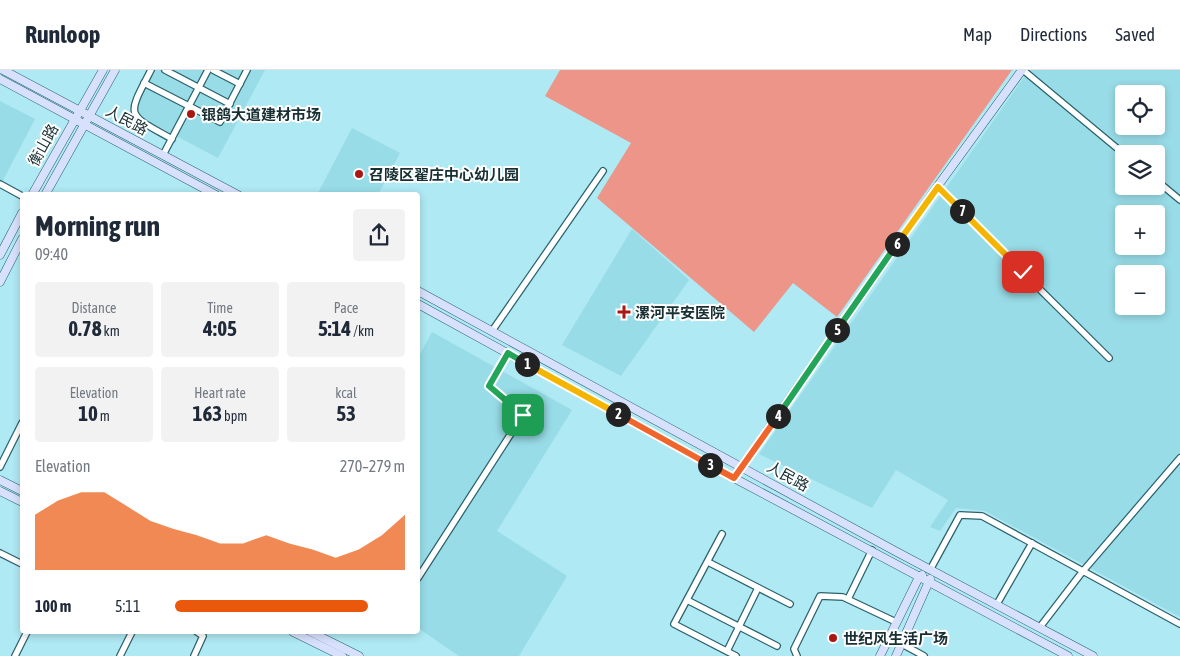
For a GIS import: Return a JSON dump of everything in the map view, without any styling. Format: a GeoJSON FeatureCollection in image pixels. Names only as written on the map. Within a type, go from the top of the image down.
{"type":"FeatureCollection","features":[{"type":"Feature","properties":{"kind":"main road","name":"人民路"},"geometry":{"type":"LineString","coordinates":[[2,70],[232,192]]}},
{"type":"Feature","properties":{"kind":"main road","name":"衡山路"},"geometry":{"type":"LineString","coordinates":[[34,192],[73,120],[104,70]]}},
{"type":"Feature","properties":{"kind":"main road","name":"衡山路"},"geometry":{"type":"LineString","coordinates":[[48,192],[114,70]]}},
{"type":"Feature","properties":{"kind":"main road"},"geometry":{"type":"LineString","coordinates":[[734,478],[1022,70]]}},
{"type":"Feature","properties":{"kind":"main road","name":"人民路"},"geometry":{"type":"LineString","coordinates":[[0,79],[73,120],[210,192]]}},
{"type":"Feature","properties":{"kind":"main road"},"geometry":{"type":"LineString","coordinates":[[0,255],[20,217]]}},
{"type":"Feature","properties":{"kind":"main road"},"geometry":{"type":"LineString","coordinates":[[0,282],[20,243]]}},
{"type":"Feature","properties":{"kind":"main road","name":"人民路"},"geometry":{"type":"LineString","coordinates":[[420,292],[930,570],[1093,656]]}},
{"type":"Feature","properties":{"kind":"main road","name":"人民路"},"geometry":{"type":"LineString","coordinates":[[420,305],[734,478],[1068,656]]}},
{"type":"Feature","properties":{"kind":"main road"},"geometry":{"type":"LineString","coordinates":[[0,480],[20,490]]}},
{"type":"Feature","properties":{"kind":"main road"},"geometry":{"type":"LineString","coordinates":[[0,491],[20,501]]}},
{"type":"Feature","properties":{"kind":"main road"},"geometry":{"type":"LineString","coordinates":[[880,656],[918,577],[930,570]]}},
{"type":"Feature","properties":{"kind":"main road"},"geometry":{"type":"LineString","coordinates":[[896,656],[930,583],[930,570]]}},
{"type":"Feature","properties":{"kind":"main road"},"geometry":{"type":"LineString","coordinates":[[297,634],[342,656]]}},
{"type":"Feature","properties":{"kind":"main road"},"geometry":{"type":"LineString","coordinates":[[315,634],[359,656]]}},
{"type":"Feature","properties":{"kind":"street"},"geometry":{"type":"LineString","coordinates":[[150,70],[133,104],[134,114],[138,120],[172,138]]}},
{"type":"Feature","properties":{"kind":"street"},"geometry":{"type":"LineString","coordinates":[[165,70],[230,104]]}},
{"type":"Feature","properties":{"kind":"street"},"geometry":{"type":"LineString","coordinates":[[164,155],[208,70]]}},
{"type":"Feature","properties":{"kind":"street"},"geometry":{"type":"LineString","coordinates":[[213,70],[240,84]]}},
{"type":"Feature","properties":{"kind":"street"},"geometry":{"type":"LineString","coordinates":[[144,83],[220,122],[247,70]]}},
{"type":"Feature","properties":{"kind":"street"},"geometry":{"type":"LineString","coordinates":[[1022,70],[1115,147]]}},
{"type":"Feature","properties":{"kind":"street"},"geometry":{"type":"LineString","coordinates":[[492,331],[603,171]]}},
{"type":"Feature","properties":{"kind":"street"},"geometry":{"type":"LineString","coordinates":[[0,184],[20,195]]}},
{"type":"Feature","properties":{"kind":"street"},"geometry":{"type":"LineString","coordinates":[[938,187],[1109,358]]}},
{"type":"Feature","properties":{"kind":"street"},"geometry":{"type":"LineString","coordinates":[[1165,188],[1180,200]]}},
{"type":"Feature","properties":{"kind":"street"},"geometry":{"type":"LineString","coordinates":[[420,575],[523,415],[489,386],[508,353]]}},
{"type":"Feature","properties":{"kind":"street"},"geometry":{"type":"LineString","coordinates":[[0,467],[20,426]]}},
{"type":"Feature","properties":{"kind":"street"},"geometry":{"type":"LineString","coordinates":[[1040,628],[1083,571],[1180,458]]}},
{"type":"Feature","properties":{"kind":"street"},"geometry":{"type":"LineString","coordinates":[[930,570],[960,515],[982,516],[1180,624]]}},
{"type":"Feature","properties":{"kind":"street"},"geometry":{"type":"LineString","coordinates":[[722,534],[674,624],[736,656]]}},
{"type":"Feature","properties":{"kind":"street"},"geometry":{"type":"LineString","coordinates":[[997,604],[1032,543]]}},
{"type":"Feature","properties":{"kind":"street"},"geometry":{"type":"LineString","coordinates":[[848,599],[872,550]]}},
{"type":"Feature","properties":{"kind":"street"},"geometry":{"type":"LineString","coordinates":[[0,553],[20,563]]}},
{"type":"Feature","properties":{"kind":"street"},"geometry":{"type":"LineString","coordinates":[[708,562],[790,604]]}},
{"type":"Feature","properties":{"kind":"street"},"geometry":{"type":"LineString","coordinates":[[727,651],[758,588]]}},
{"type":"Feature","properties":{"kind":"street"},"geometry":{"type":"LineString","coordinates":[[797,656],[794,649],[820,596],[843,596],[896,622]]}},
{"type":"Feature","properties":{"kind":"street"},"geometry":{"type":"LineString","coordinates":[[687,600],[777,646]]}},
{"type":"Feature","properties":{"kind":"street"},"geometry":{"type":"LineString","coordinates":[[15,656],[25,634]]}},
{"type":"Feature","properties":{"kind":"street"},"geometry":{"type":"LineString","coordinates":[[120,656],[131,634]]}},
{"type":"Feature","properties":{"kind":"street"},"geometry":{"type":"LineString","coordinates":[[194,656],[203,636],[200,634]]}},
{"type":"Feature","properties":{"kind":"street"},"geometry":{"type":"LineString","coordinates":[[902,644],[924,656]]}},
{"type":"Feature","properties":{"kind":"shaded area","name":"银鸽大道建材市场"},"geometry":{"type":"Polygon","coordinates":[[[155,70],[265,70],[218,158],[142,118],[138,110],[139,103],[155,70]]]}},
{"type":"Feature","properties":{"kind":"shaded area"},"geometry":{"type":"Polygon","coordinates":[[[560,70],[1012,70],[837,317],[793,283],[754,332],[597,198],[631,143],[545,96],[560,70]]]}},
{"type":"Feature","properties":{"kind":"shaded area"},"geometry":{"type":"Polygon","coordinates":[[[1029,70],[1180,70],[1180,617],[985,511],[956,508],[940,531],[930,527],[948,500],[896,470],[872,508],[759,454],[1029,70]]]}},
{"type":"Feature","properties":{"kind":"shaded area"},"geometry":{"type":"Polygon","coordinates":[[[0,101],[35,119],[0,186],[0,101]]]}},
{"type":"Feature","properties":{"kind":"shaded area","name":"召陵区翟庄中心幼儿园"},"geometry":{"type":"Polygon","coordinates":[[[352,128],[400,153],[380,192],[319,192],[352,128]]]}},
{"type":"Feature","properties":{"kind":"shaded area","name":"漯河平安医院"},"geometry":{"type":"Polygon","coordinates":[[[632,229],[689,280],[621,376],[562,345],[632,229]]]}},
{"type":"Feature","properties":{"kind":"shaded area"},"geometry":{"type":"Polygon","coordinates":[[[432,332],[572,410],[497,531],[567,576],[519,656],[459,656],[420,629],[420,354],[432,332]]]}},
{"type":"Feature","properties":{"kind":"place","name":"银鸽大道建材市场"},"geometry":{"type":"Point","coordinates":[191,114]}},
{"type":"Feature","properties":{"kind":"place","name":"召陵区翟庄中心幼儿园"},"geometry":{"type":"Point","coordinates":[359,174]}},
{"type":"Feature","properties":{"kind":"place","name":"漯河平安医院"},"geometry":{"type":"Point","coordinates":[624,312]}},
{"type":"Feature","properties":{"kind":"place","name":"世纪风生活广场"},"geometry":{"type":"Point","coordinates":[833,638]}},
{"type":"Feature","properties":{"kind":"route"},"geometry":{"type":"LineString","coordinates":[[523,415],[489,386],[508,353],[734,478],[938,187],[1023,272]]}}]}
